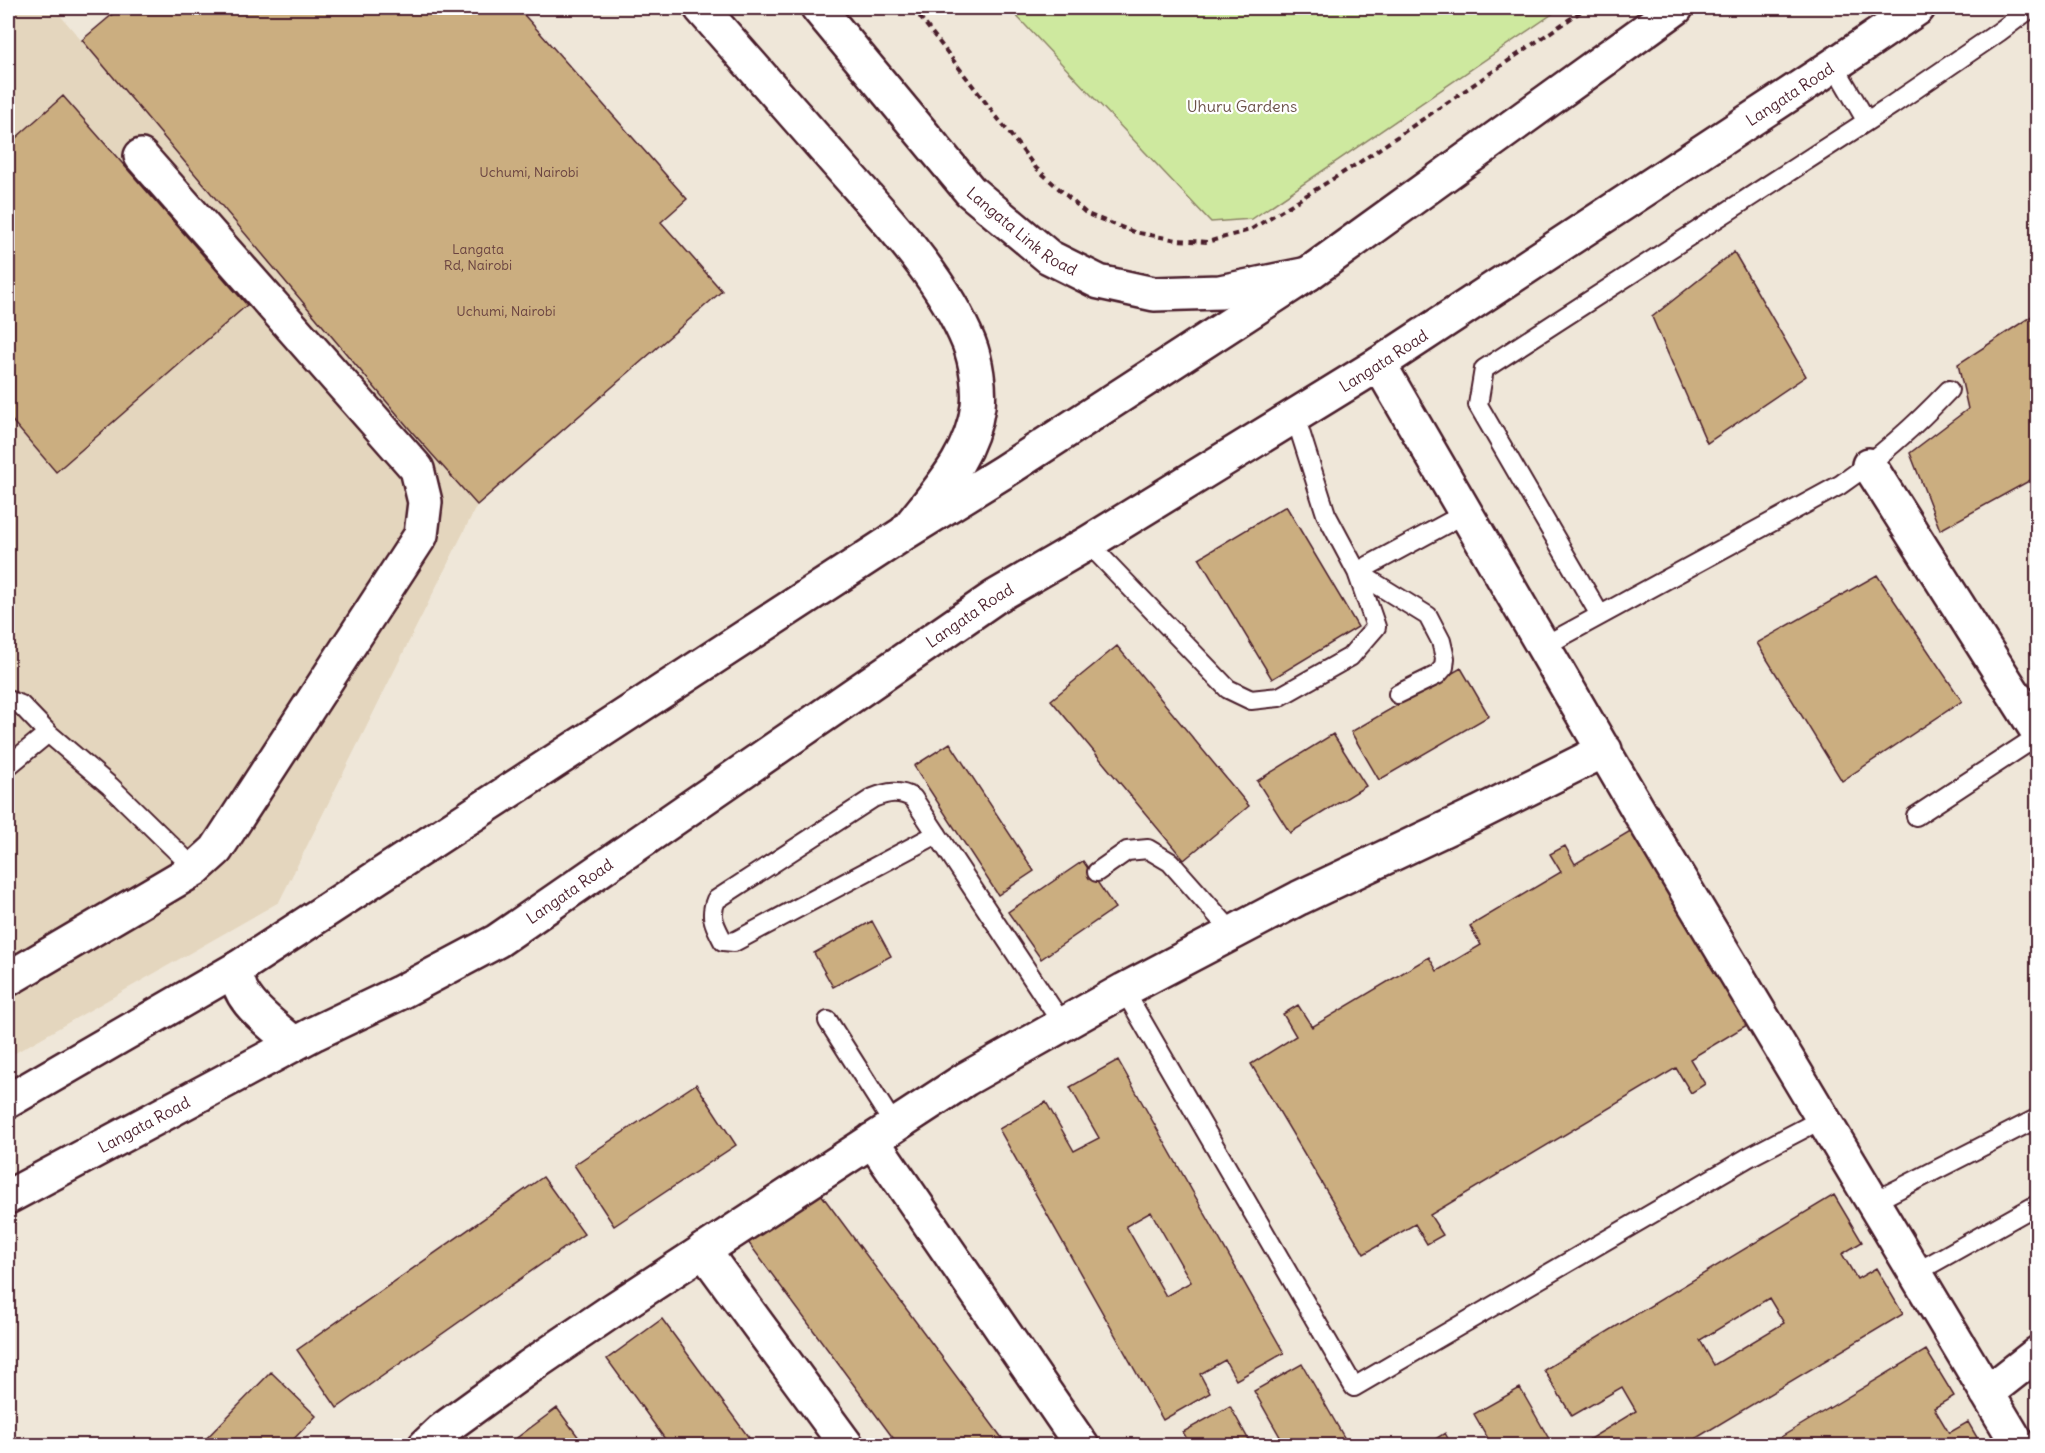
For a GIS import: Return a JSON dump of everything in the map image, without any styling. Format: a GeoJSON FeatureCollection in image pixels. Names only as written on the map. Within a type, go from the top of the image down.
{"type":"FeatureCollection","features":[{"type":"Feature","properties":{"kind":"street"},"geometry":{"type":"LineString","coordinates":[[701,8],[914,251],[951,309],[970,345],[976,376],[978,405],[967,445],[956,468],[906,532]]}},
{"type":"Feature","properties":{"kind":"street","name":"Langata Link Road"},"geometry":{"type":"LineString","coordinates":[[818,8],[970,190],[1049,257],[1099,282],[1154,294],[1220,292],[1308,274]]}},
{"type":"Feature","properties":{"kind":"street"},"geometry":{"type":"LineString","coordinates":[[8,1101],[238,968],[906,532],[1013,466],[1308,274],[1676,8]]}},
{"type":"Feature","properties":{"kind":"street","name":"Langata Road"},"geometry":{"type":"LineString","coordinates":[[8,1197],[294,1044],[399,993],[497,941],[995,597],[1088,543],[1379,364],[1918,8]]}},
{"type":"Feature","properties":{"kind":"street"},"geometry":{"type":"LineString","coordinates":[[8,979],[195,868],[216,850],[422,535],[425,502],[417,470],[141,156]]}},
{"type":"Feature","properties":{"kind":"street"},"geometry":{"type":"LineString","coordinates":[[1379,364],[1640,813],[2019,1446]]}},
{"type":"Feature","properties":{"kind":"street"},"geometry":{"type":"LineString","coordinates":[[1869,465],[2037,734]]}},
{"type":"Feature","properties":{"kind":"street"},"geometry":{"type":"LineString","coordinates":[[440,1440],[529,1367],[703,1250],[966,1079],[1124,990],[1299,898],[1479,813],[1605,750]]}},
{"type":"Feature","properties":{"kind":"street"},"geometry":{"type":"LineString","coordinates":[[238,968],[236,978],[247,999],[261,1016],[294,1044]]}},
{"type":"Feature","properties":{"kind":"street"},"geometry":{"type":"LineString","coordinates":[[883,1133],[1082,1446]]}},
{"type":"Feature","properties":{"kind":"street"},"geometry":{"type":"LineString","coordinates":[[703,1250],[847,1446]]}},
{"type":"Feature","properties":{"kind":"street"},"geometry":{"type":"LineString","coordinates":[[1987,1393],[2037,1353]]}},
{"type":"Feature","properties":{"kind":"lane"},"geometry":{"type":"LineString","coordinates":[[1600,615],[1478,405],[1484,369],[1892,105],[2032,8],[2037,22]]}},
{"type":"Feature","properties":{"kind":"lane"},"geometry":{"type":"LineString","coordinates":[[1834,65],[1866,120]]}},
{"type":"Feature","properties":{"kind":"lane"},"geometry":{"type":"LineString","coordinates":[[1544,646],[1840,485],[1869,465],[1916,425],[1949,390]]}},
{"type":"Feature","properties":{"kind":"lane"},"geometry":{"type":"LineString","coordinates":[[1088,543],[1228,689],[1251,700],[1279,697],[1350,657],[1376,627],[1357,572],[1326,514],[1295,416]]}},
{"type":"Feature","properties":{"kind":"lane"},"geometry":{"type":"LineString","coordinates":[[1357,572],[1466,513]]}},
{"type":"Feature","properties":{"kind":"lane"},"geometry":{"type":"LineString","coordinates":[[1357,572],[1428,616],[1441,641],[1445,658],[1444,667],[1437,675],[1398,694]]}},
{"type":"Feature","properties":{"kind":"lane"},"geometry":{"type":"LineString","coordinates":[[8,700],[21,705],[48,733],[110,786],[195,868]]}},
{"type":"Feature","properties":{"kind":"lane"},"geometry":{"type":"LineString","coordinates":[[8,766],[48,733]]}},
{"type":"Feature","properties":{"kind":"lane"},"geometry":{"type":"LineString","coordinates":[[1916,816],[2037,734]]}},
{"type":"Feature","properties":{"kind":"lane"},"geometry":{"type":"LineString","coordinates":[[937,834],[734,942],[723,941],[714,922],[712,910],[716,900],[873,798],[890,792],[904,793],[913,798],[937,834],[1063,1025]]}},
{"type":"Feature","properties":{"kind":"lane"},"geometry":{"type":"LineString","coordinates":[[1097,872],[1127,851],[1148,849],[1170,862],[1233,933]]}},
{"type":"Feature","properties":{"kind":"lane"},"geometry":{"type":"LineString","coordinates":[[1124,990],[1354,1387],[1749,1157],[1824,1118]]}},
{"type":"Feature","properties":{"kind":"lane"},"geometry":{"type":"LineString","coordinates":[[828,1021],[883,1133]]}},
{"type":"Feature","properties":{"kind":"lane"},"geometry":{"type":"LineString","coordinates":[[1873,1202],[2037,1118]]}},
{"type":"Feature","properties":{"kind":"lane"},"geometry":{"type":"LineString","coordinates":[[1915,1273],[2037,1204]]}},
{"type":"Feature","properties":{"kind":"path"},"geometry":{"type":"LineString","coordinates":[[913,8],[1036,168],[1087,214],[1134,232],[1177,240],[1207,242],[1250,230],[1289,206],[1357,164],[1586,8]]}},
{"type":"Feature","properties":{"kind":"shaded area"},"geometry":{"type":"Polygon","coordinates":[[[8,8],[54,8],[413,433],[477,505],[279,902],[8,1057],[8,8]]]}},
{"type":"Feature","properties":{"kind":"green space","name":"Uhuru Gardens"},"geometry":{"type":"Polygon","coordinates":[[[1009,8],[1561,8],[1252,219],[1211,222],[1009,8]]]}},
{"type":"Feature","properties":{"kind":"building"},"geometry":{"type":"Polygon","coordinates":[[[120,8],[518,8],[687,199],[661,222],[722,291],[477,505],[413,433],[82,40],[120,8]]]}},
{"type":"Feature","properties":{"kind":"building"},"geometry":{"type":"Polygon","coordinates":[[[63,96],[247,305],[56,472],[8,416],[8,145],[63,96]]]}},
{"type":"Feature","properties":{"kind":"building"},"geometry":{"type":"Polygon","coordinates":[[[1734,252],[1806,376],[1707,443],[1652,317],[1734,252]]]}},
{"type":"Feature","properties":{"kind":"building"},"geometry":{"type":"Polygon","coordinates":[[[2038,312],[2038,476],[1940,530],[1910,453],[1968,409],[1958,364],[2038,312]]]}},
{"type":"Feature","properties":{"kind":"building"},"geometry":{"type":"Polygon","coordinates":[[[1286,506],[1358,627],[1272,679],[1199,558],[1286,506]]]}},
{"type":"Feature","properties":{"kind":"building"},"geometry":{"type":"Polygon","coordinates":[[[1877,575],[1962,701],[1842,781],[1757,643],[1877,575]]]}},
{"type":"Feature","properties":{"kind":"building"},"geometry":{"type":"Polygon","coordinates":[[[1117,646],[1249,806],[1184,860],[1051,700],[1117,646]]]}},
{"type":"Feature","properties":{"kind":"building"},"geometry":{"type":"Polygon","coordinates":[[[1461,668],[1489,716],[1379,780],[1351,732],[1461,668]]]}},
{"type":"Feature","properties":{"kind":"building"},"geometry":{"type":"Polygon","coordinates":[[[1333,734],[1366,786],[1290,833],[1257,781],[1333,734]]]}},
{"type":"Feature","properties":{"kind":"building"},"geometry":{"type":"Polygon","coordinates":[[[950,743],[1034,871],[998,895],[914,766],[950,743]]]}},
{"type":"Feature","properties":{"kind":"building"},"geometry":{"type":"Polygon","coordinates":[[[1632,830],[1747,1025],[1690,1059],[1705,1084],[1691,1093],[1676,1068],[1430,1215],[1443,1235],[1427,1244],[1415,1224],[1364,1254],[1251,1064],[1296,1036],[1283,1014],[1298,1005],[1312,1027],[1429,957],[1437,971],[1481,945],[1470,926],[1561,872],[1550,854],[1565,846],[1575,864],[1632,830]]]}},
{"type":"Feature","properties":{"kind":"building"},"geometry":{"type":"Polygon","coordinates":[[[1083,861],[1115,908],[1041,959],[1008,912],[1083,861]]]}},
{"type":"Feature","properties":{"kind":"building"},"geometry":{"type":"Polygon","coordinates":[[[872,921],[891,956],[833,987],[814,953],[872,921]]]}},
{"type":"Feature","properties":{"kind":"building"},"geometry":{"type":"Polygon","coordinates":[[[1118,1060],[1284,1353],[1236,1380],[1225,1360],[1200,1374],[1210,1393],[1163,1420],[999,1129],[1046,1102],[1074,1151],[1099,1138],[1070,1087],[1118,1060]],[[1151,1212],[1126,1226],[1166,1296],[1191,1282],[1151,1212]]]}},
{"type":"Feature","properties":{"kind":"building"},"geometry":{"type":"Polygon","coordinates":[[[696,1084],[736,1145],[614,1226],[574,1165],[696,1084]]]}},
{"type":"Feature","properties":{"kind":"building"},"geometry":{"type":"Polygon","coordinates":[[[543,1177],[584,1234],[337,1408],[297,1350],[543,1177]]]}},
{"type":"Feature","properties":{"kind":"building"},"geometry":{"type":"Polygon","coordinates":[[[818,1190],[1008,1446],[899,1446],[748,1242],[818,1190]]]}},
{"type":"Feature","properties":{"kind":"building"},"geometry":{"type":"Polygon","coordinates":[[[1834,1195],[1862,1242],[1842,1254],[1857,1279],[1876,1268],[1903,1314],[1683,1446],[1591,1446],[1588,1440],[1636,1411],[1622,1387],[1572,1416],[1544,1370],[1834,1195]],[[1769,1298],[1700,1340],[1714,1365],[1784,1323],[1769,1298]]]}},
{"type":"Feature","properties":{"kind":"building"},"geometry":{"type":"Polygon","coordinates":[[[662,1319],[755,1446],[670,1446],[607,1359],[662,1319]]]}},
{"type":"Feature","properties":{"kind":"building"},"geometry":{"type":"Polygon","coordinates":[[[1926,1350],[1954,1396],[1934,1408],[1949,1433],[1968,1422],[1982,1446],[1766,1446],[1926,1350]]]}},
{"type":"Feature","properties":{"kind":"building"},"geometry":{"type":"Polygon","coordinates":[[[1302,1364],[1349,1446],[1277,1446],[1283,1442],[1254,1391],[1302,1364]]]}},
{"type":"Feature","properties":{"kind":"building"},"geometry":{"type":"Polygon","coordinates":[[[271,1372],[316,1416],[287,1446],[199,1446],[271,1372]]]}},
{"type":"Feature","properties":{"kind":"building"},"geometry":{"type":"Polygon","coordinates":[[[1520,1388],[1553,1446],[1484,1446],[1490,1442],[1474,1414],[1520,1388]]]}},
{"type":"Feature","properties":{"kind":"building"},"geometry":{"type":"Polygon","coordinates":[[[1230,1406],[1252,1446],[1191,1446],[1183,1432],[1230,1406]]]}},
{"type":"Feature","properties":{"kind":"building"},"geometry":{"type":"Polygon","coordinates":[[[557,1408],[585,1446],[512,1446],[510,1443],[557,1408]]]}},
{"type":"Feature","properties":{"kind":"building"},"geometry":{"type":"Polygon","coordinates":[[[1445,1433],[1452,1446],[1424,1446],[1445,1433]]]}}]}
